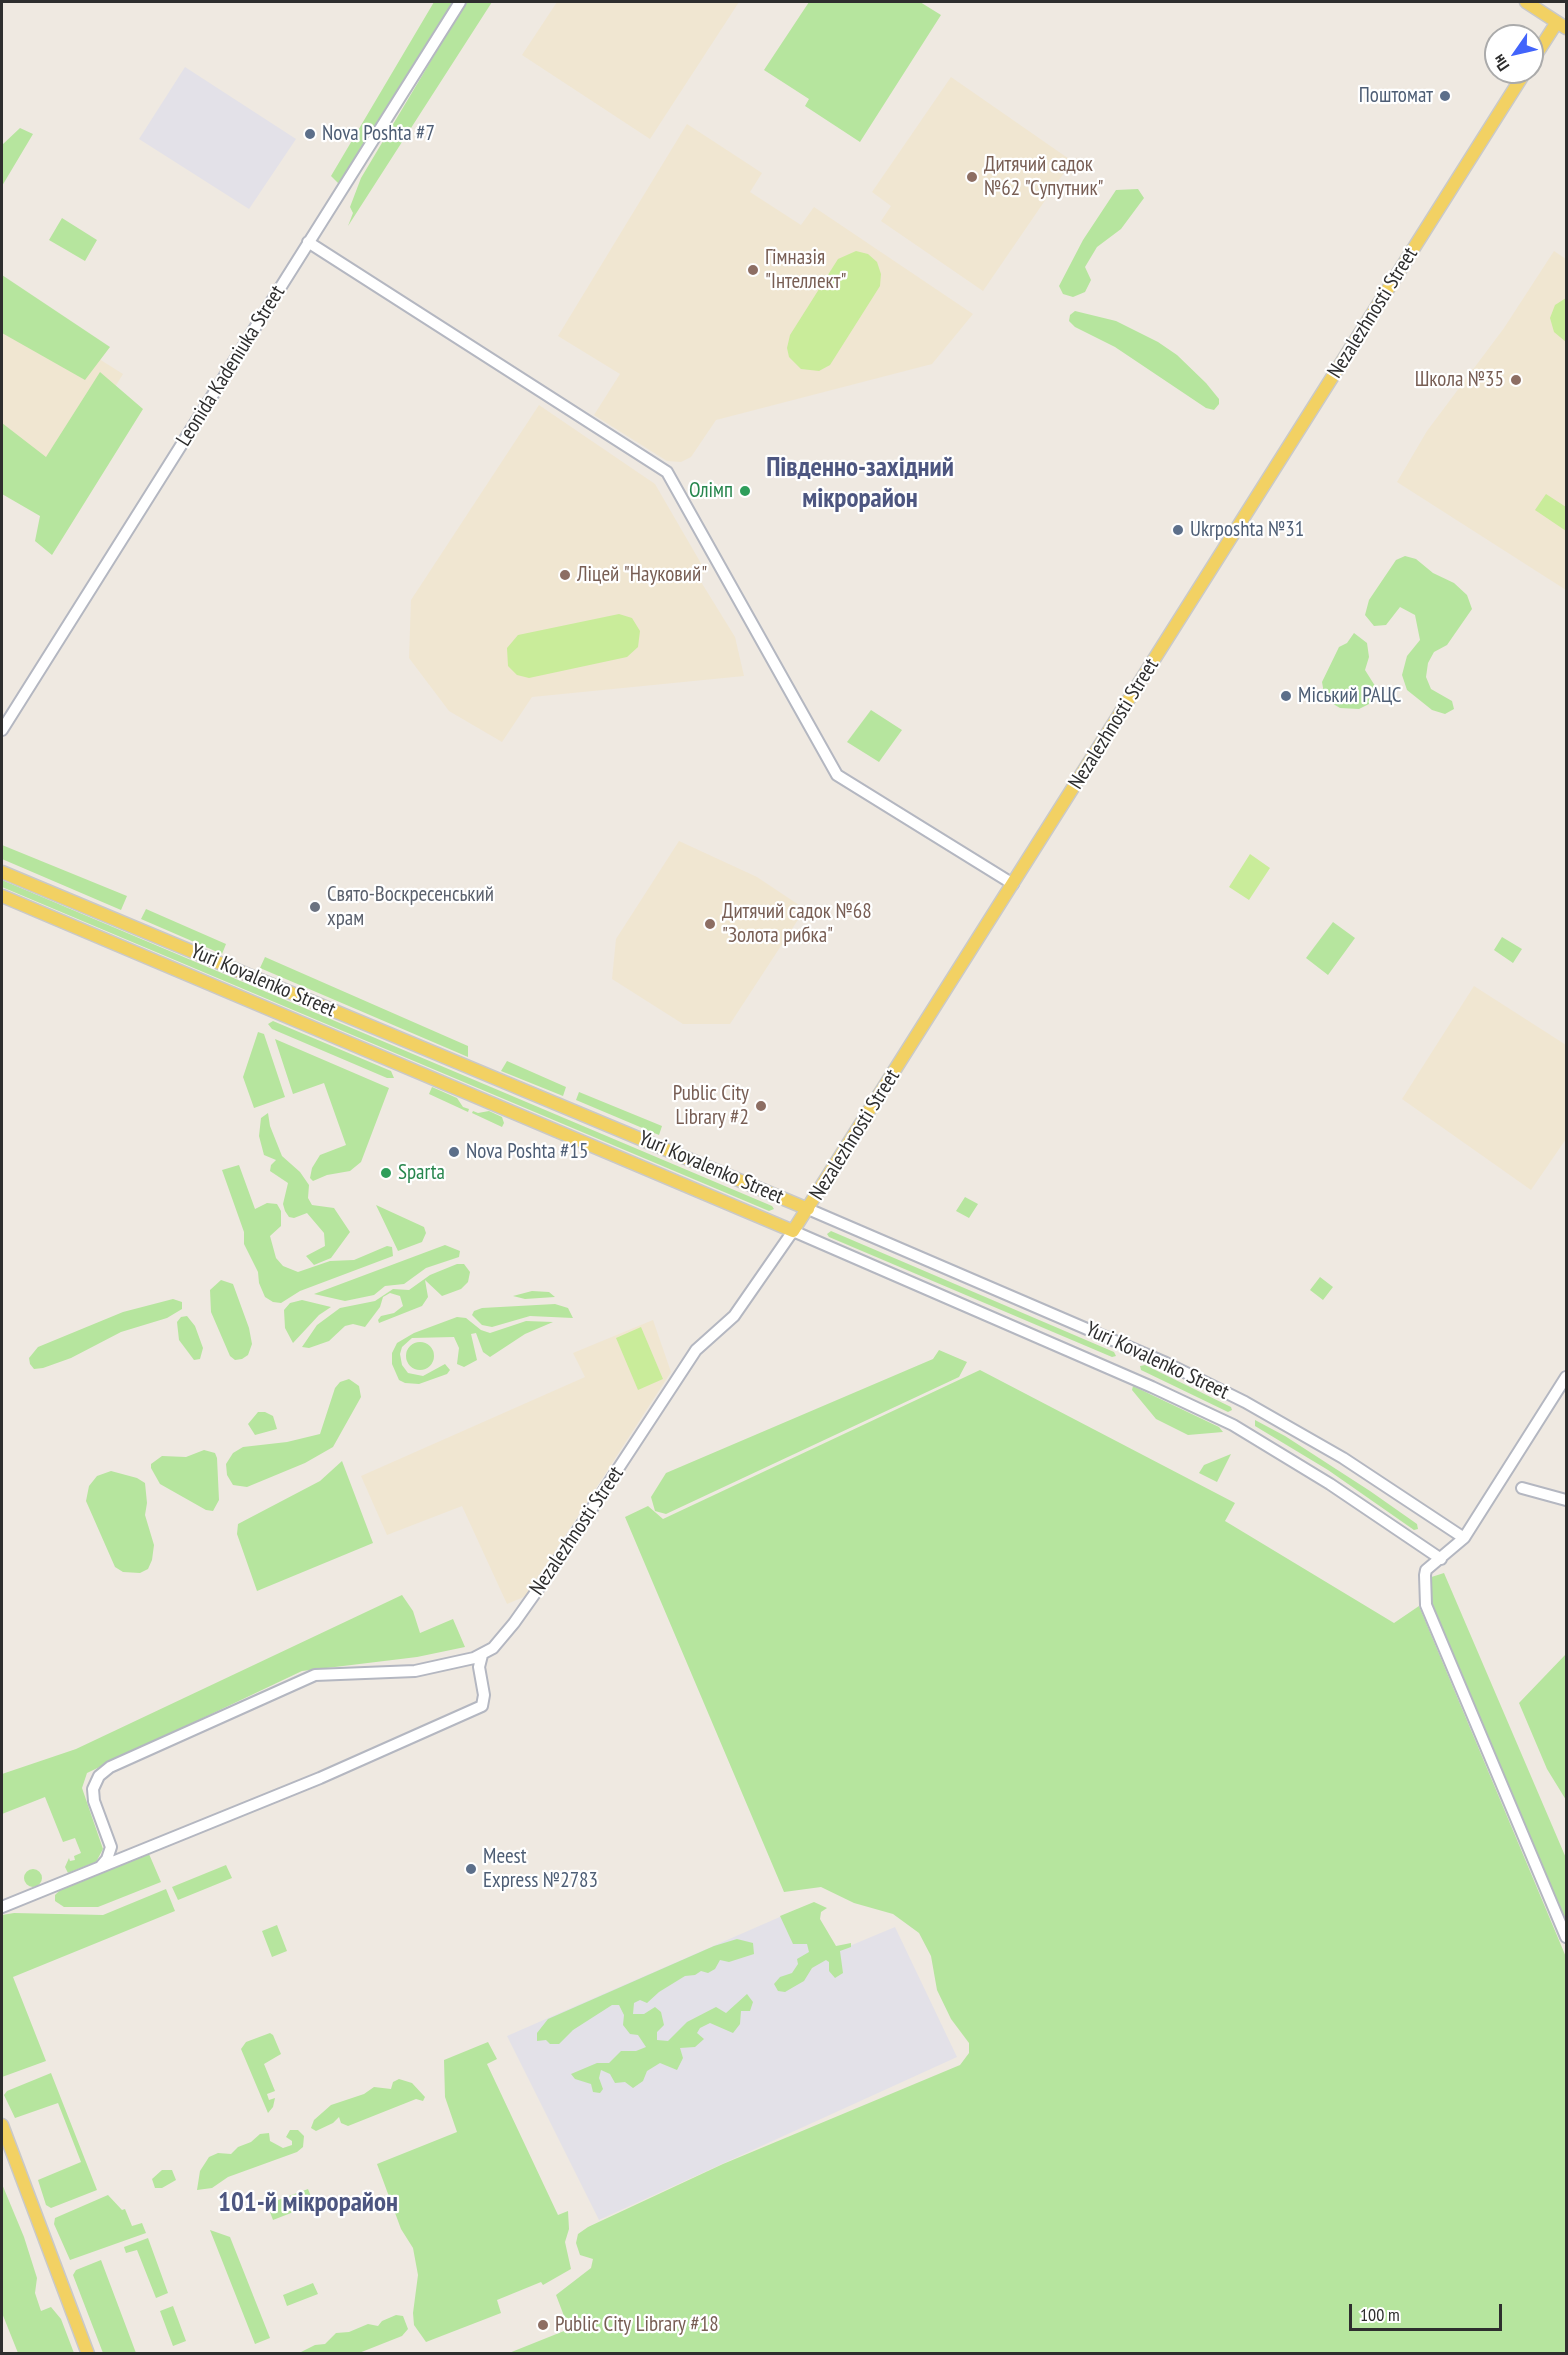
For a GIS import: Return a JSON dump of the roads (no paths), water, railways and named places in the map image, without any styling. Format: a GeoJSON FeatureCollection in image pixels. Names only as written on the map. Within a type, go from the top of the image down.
{"type":"FeatureCollection","features":[{"type":"Feature","properties":{"kind":"main road"},"geometry":{"type":"LineString","coordinates":[[1526,2],[1562,25],[1544,47]]}},
{"type":"Feature","properties":{"kind":"main road","name":"Nezalezhnosti Street"},"geometry":{"type":"LineString","coordinates":[[793,1231],[1517,84]]}},
{"type":"Feature","properties":{"kind":"main road","name":"Yuri Kovalenko Street"},"geometry":{"type":"LineString","coordinates":[[2,872],[808,1209]]}},
{"type":"Feature","properties":{"kind":"main road","name":"Yuri Kovalenko Street"},"geometry":{"type":"LineString","coordinates":[[2,896],[793,1231]]}},
{"type":"Feature","properties":{"kind":"main road"},"geometry":{"type":"LineString","coordinates":[[2,2126],[88,2354]]}},
{"type":"Feature","properties":{"kind":"street","name":"Leonida Kadeniuka Street"},"geometry":{"type":"LineString","coordinates":[[2,730],[460,2]]}},
{"type":"Feature","properties":{"kind":"street"},"geometry":{"type":"LineString","coordinates":[[308,242],[667,472],[837,775],[1013,884]]}},
{"type":"Feature","properties":{"kind":"street","name":"Yuri Kovalenko Street"},"geometry":{"type":"LineString","coordinates":[[808,1209],[1166,1363],[1245,1402],[1343,1458],[1464,1538]]}},
{"type":"Feature","properties":{"kind":"street","name":"Yuri Kovalenko Street"},"geometry":{"type":"LineString","coordinates":[[793,1231],[1152,1386],[1233,1425],[1330,1484],[1441,1559]]}},
{"type":"Feature","properties":{"kind":"street","name":"Nezalezhnosti Street"},"geometry":{"type":"LineString","coordinates":[[101,1866],[107,1859],[111,1847],[94,1801],[93,1789],[99,1776],[110,1767],[315,1675],[415,1671],[482,1655],[501,1640],[540,1586],[696,1350],[734,1316],[793,1231]]}},
{"type":"Feature","properties":{"kind":"street"},"geometry":{"type":"LineString","coordinates":[[1566,1377],[1464,1538],[1426,1570],[1426,1605],[1566,1937]]}},
{"type":"Feature","properties":{"kind":"street"},"geometry":{"type":"LineString","coordinates":[[1522,1488],[1566,1500]]}},
{"type":"Feature","properties":{"kind":"street"},"geometry":{"type":"LineString","coordinates":[[2,1907],[320,1778],[482,1706],[484,1695],[479,1675],[482,1655]]}},
{"type":"Feature","properties":{"kind":"place","name":"Поштомат"},"geometry":{"type":"Point","coordinates":[1445,96]}},
{"type":"Feature","properties":{"kind":"place","name":"Nova Poshta #7"},"geometry":{"type":"Point","coordinates":[310,134]}},
{"type":"Feature","properties":{"kind":"place","name":"Дитячий садок №62 \"Супутник\""},"geometry":{"type":"Point","coordinates":[972,177]}},
{"type":"Feature","properties":{"kind":"place","name":"Гімназія \"Інтеллект\""},"geometry":{"type":"Point","coordinates":[753,270]}},
{"type":"Feature","properties":{"kind":"place","name":"Школа №35"},"geometry":{"type":"Point","coordinates":[1516,380]}},
{"type":"Feature","properties":{"kind":"place","name":"Олімп"},"geometry":{"type":"Point","coordinates":[745,491]}},
{"type":"Feature","properties":{"kind":"place","name":"Ukrposhta №31"},"geometry":{"type":"Point","coordinates":[1178,530]}},
{"type":"Feature","properties":{"kind":"place","name":"Ліцей \"Науковий\""},"geometry":{"type":"Point","coordinates":[565,575]}},
{"type":"Feature","properties":{"kind":"place","name":"Міський РАЦС"},"geometry":{"type":"Point","coordinates":[1286,696]}},
{"type":"Feature","properties":{"kind":"place","name":"Свято-Воскресенський храм"},"geometry":{"type":"Point","coordinates":[315,907]}},
{"type":"Feature","properties":{"kind":"place","name":"Дитячий садок №68 \"Золота рибка\""},"geometry":{"type":"Point","coordinates":[710,924]}},
{"type":"Feature","properties":{"kind":"place","name":"Public City Library #2"},"geometry":{"type":"Point","coordinates":[761,1106]}},
{"type":"Feature","properties":{"kind":"place","name":"Nova Poshta #15"},"geometry":{"type":"Point","coordinates":[454,1152]}},
{"type":"Feature","properties":{"kind":"place","name":"Sparta"},"geometry":{"type":"Point","coordinates":[386,1173]}},
{"type":"Feature","properties":{"kind":"place","name":"Meest Express №2783"},"geometry":{"type":"Point","coordinates":[471,1869]}},
{"type":"Feature","properties":{"kind":"place","name":"Public City Library #18"},"geometry":{"type":"Point","coordinates":[543,2325]}},
{"type":"Feature","properties":{"kind":"district","name":"Південно-західний мікрорайон"},"geometry":{"type":"Point","coordinates":[860,484]}},
{"type":"Feature","properties":{"kind":"district","name":"101-й мікрорайон"},"geometry":{"type":"Point","coordinates":[308,2203]}}]}
